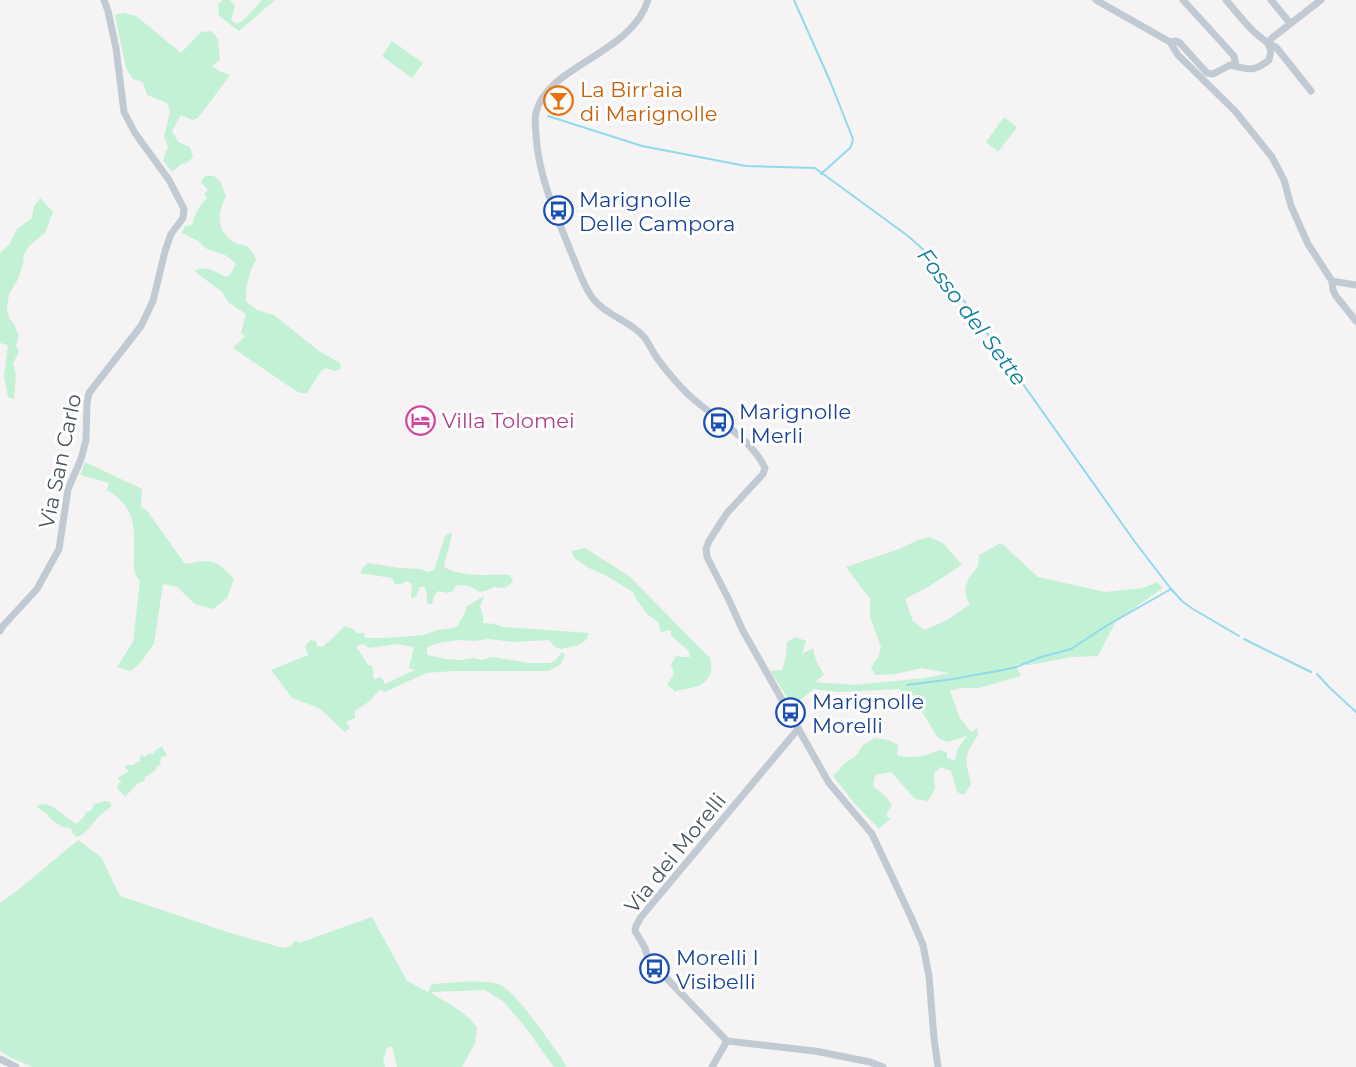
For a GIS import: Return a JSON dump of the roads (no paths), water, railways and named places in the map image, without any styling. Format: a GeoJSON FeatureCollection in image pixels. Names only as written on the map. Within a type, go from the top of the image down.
{"type":"FeatureCollection","features":[{"type":"Feature","properties":{"kind":"street","name":"Via San Carlo"},"geometry":{"type":"LineString","coordinates":[[0,631],[37,589],[59,549],[68,489],[81,459],[86,440],[88,393],[141,326],[153,301],[171,234],[183,218],[184,208],[181,201],[169,180],[135,133],[124,112],[116,48],[104,0]]}},
{"type":"Feature","properties":{"kind":"street"},"geometry":{"type":"LineString","coordinates":[[648,0],[632,29],[561,80],[542,98],[535,116],[540,166],[553,207],[585,285],[594,301],[611,315],[637,330],[689,395],[742,439],[761,459],[765,468],[763,474],[727,513],[709,541],[706,549],[707,557],[742,629],[829,783],[872,834],[923,945],[929,976],[938,1067]]}},
{"type":"Feature","properties":{"kind":"street"},"geometry":{"type":"LineString","coordinates":[[1096,0],[1170,42],[1178,55],[1235,111],[1272,158],[1284,180],[1291,206],[1308,243],[1332,281],[1336,296],[1356,321]]}},
{"type":"Feature","properties":{"kind":"street"},"geometry":{"type":"LineString","coordinates":[[1183,0],[1234,56],[1236,66]]}},
{"type":"Feature","properties":{"kind":"street"},"geometry":{"type":"LineString","coordinates":[[1226,0],[1256,34],[1276,47],[1311,91]]}},
{"type":"Feature","properties":{"kind":"street"},"geometry":{"type":"LineString","coordinates":[[1271,0],[1290,23]]}},
{"type":"Feature","properties":{"kind":"street"},"geometry":{"type":"LineString","coordinates":[[1170,42],[1180,43],[1207,73],[1213,74],[1230,65],[1243,70],[1258,67],[1269,60],[1271,50],[1269,44],[1272,38],[1321,0]]}},
{"type":"Feature","properties":{"kind":"street"},"geometry":{"type":"LineString","coordinates":[[1332,281],[1356,285]]}},
{"type":"Feature","properties":{"kind":"street","name":"Via dei Morelli"},"geometry":{"type":"LineString","coordinates":[[727,1041],[648,958],[635,931],[636,926],[640,917],[663,889],[798,729]]}},
{"type":"Feature","properties":{"kind":"street"},"geometry":{"type":"LineString","coordinates":[[712,1067],[727,1041],[815,1051],[870,1062],[883,1067]]}},
{"type":"Feature","properties":{"kind":"street"},"geometry":{"type":"LineString","coordinates":[[0,1059],[16,1067]]}},
{"type":"Feature","properties":{"kind":"waterway"},"geometry":{"type":"LineString","coordinates":[[794,0],[853,139],[851,147],[821,174]]}},
{"type":"Feature","properties":{"kind":"waterway","name":"Fosso del Sette"},"geometry":{"type":"LineString","coordinates":[[548,116],[642,146],[746,166],[815,168],[908,236],[940,267],[1135,542],[1171,589],[1193,609],[1239,636]]}},
{"type":"Feature","properties":{"kind":"waterway"},"geometry":{"type":"LineString","coordinates":[[907,685],[1003,670],[1071,649],[1171,589]]}},
{"type":"Feature","properties":{"kind":"waterway","name":"Fosso del Sette"},"geometry":{"type":"LineString","coordinates":[[1244,639],[1311,672]]}},
{"type":"Feature","properties":{"kind":"waterway","name":"Fosso del Sette"},"geometry":{"type":"LineString","coordinates":[[1317,674],[1356,712]]}},
{"type":"Feature","properties":{"kind":"place","name":"La Birr'aia di Marignolle"},"geometry":{"type":"Point","coordinates":[559,101]}},
{"type":"Feature","properties":{"kind":"place","name":"Marignolle Delle Campora"},"geometry":{"type":"Point","coordinates":[558,211]}},
{"type":"Feature","properties":{"kind":"place","name":"Villa Tolomei"},"geometry":{"type":"Point","coordinates":[421,420]}},
{"type":"Feature","properties":{"kind":"place","name":"Marignolle I Merli"},"geometry":{"type":"Point","coordinates":[718,423]}},
{"type":"Feature","properties":{"kind":"place","name":"Marignolle Morelli"},"geometry":{"type":"Point","coordinates":[791,713]}},
{"type":"Feature","properties":{"kind":"place","name":"Morelli I Visibelli"},"geometry":{"type":"Point","coordinates":[655,969]}}]}
